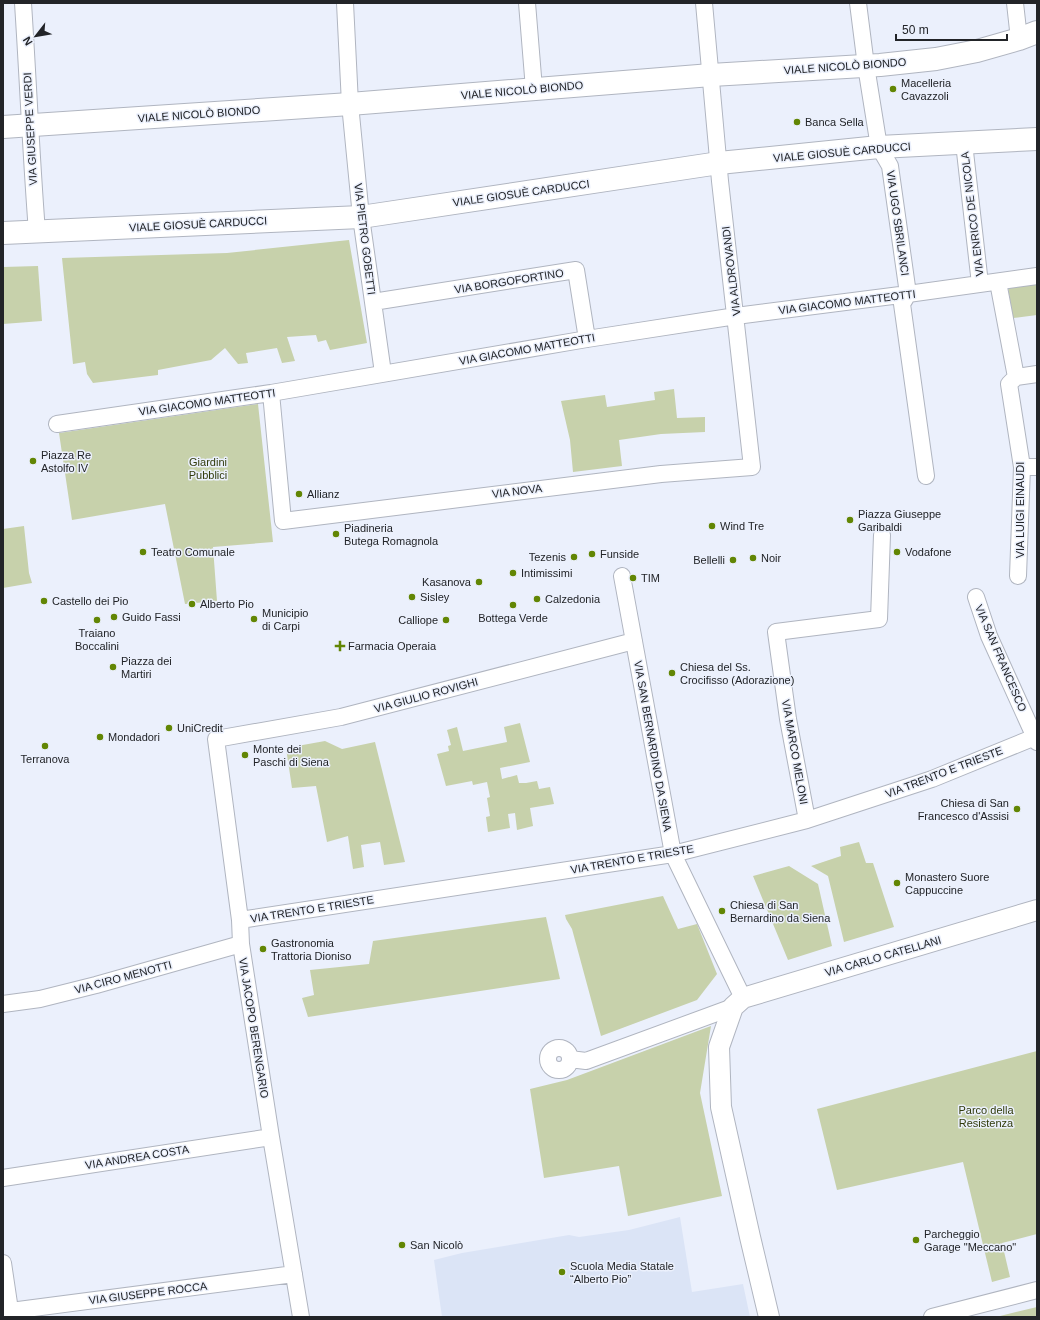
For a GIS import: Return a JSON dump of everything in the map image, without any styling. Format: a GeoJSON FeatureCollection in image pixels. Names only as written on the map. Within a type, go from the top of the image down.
{"type":"FeatureCollection","features":[{"type":"Feature","properties":{"kind":"main road","name":"VIALE NICOLÒ BIONDO"},"geometry":{"type":"LineString","coordinates":[[3,127],[350,104],[711,75],[866,66],[936,59],[977,51],[1028,36]]}},
{"type":"Feature","properties":{"kind":"main road","name":"VIALE GIOSUÈ CARDUCCI"},"geometry":{"type":"LineString","coordinates":[[3,232],[37,232],[361,216],[719,163],[879,147],[1037,139]]}},
{"type":"Feature","properties":{"kind":"street","name":"VIA GIUSEPPE VERDI"},"geometry":{"type":"LineString","coordinates":[[23,3],[37,232]]}},
{"type":"Feature","properties":{"kind":"street","name":"VIA PIETRO GOBETTI"},"geometry":{"type":"LineString","coordinates":[[345,3],[350,104],[361,216],[383,373]]}},
{"type":"Feature","properties":{"kind":"street"},"geometry":{"type":"LineString","coordinates":[[527,3],[534,89]]}},
{"type":"Feature","properties":{"kind":"street","name":"VIA ALDROVANDI"},"geometry":{"type":"LineString","coordinates":[[704,3],[719,163],[752,467]]}},
{"type":"Feature","properties":{"kind":"street","name":"VIA UGO SBRILANCI"},"geometry":{"type":"LineString","coordinates":[[858,3],[879,147],[890,166],[908,294],[902,304],[926,476]]}},
{"type":"Feature","properties":{"kind":"street"},"geometry":{"type":"LineString","coordinates":[[1015,3],[1028,36]]}},
{"type":"Feature","properties":{"kind":"street","name":"VIA ENRICO DE NICOLA"},"geometry":{"type":"LineString","coordinates":[[964,143],[980,284]]}},
{"type":"Feature","properties":{"kind":"street","name":"VIA BORGOFORTINO"},"geometry":{"type":"LineString","coordinates":[[373,302],[576,270],[587,339]]}},
{"type":"Feature","properties":{"kind":"street","name":"VIA GIACOMO MATTEOTTI"},"geometry":{"type":"LineString","coordinates":[[57,424],[271,393],[587,339],[736,316],[1037,276]]}},
{"type":"Feature","properties":{"kind":"street","name":"VIA LUIGI EINAUDI"},"geometry":{"type":"LineString","coordinates":[[998,282],[1016,377],[1009,384],[1029,467],[1018,576]]}},
{"type":"Feature","properties":{"kind":"street"},"geometry":{"type":"LineString","coordinates":[[1016,377],[1037,374]]}},
{"type":"Feature","properties":{"kind":"street","name":"VIA NOVA"},"geometry":{"type":"LineString","coordinates":[[271,393],[283,521],[638,477],[752,467]]}},
{"type":"Feature","properties":{"kind":"street","name":"VIA MARCO MELONI"},"geometry":{"type":"LineString","coordinates":[[807,820],[788,719],[776,632],[879,619],[882,535]]}},
{"type":"Feature","properties":{"kind":"street","name":"VIA SAN BERNARDINO DA SIENA"},"geometry":{"type":"LineString","coordinates":[[622,576],[673,854],[738,1002]]}},
{"type":"Feature","properties":{"kind":"street","name":"VIA SAN FRANCESCO"},"geometry":{"type":"LineString","coordinates":[[976,597],[989,636],[1036,739]]}},
{"type":"Feature","properties":{"kind":"street","name":"VIA GIULIO ROVIGHI"},"geometry":{"type":"LineString","coordinates":[[216,739],[341,717],[634,641]]}},
{"type":"Feature","properties":{"kind":"street","name":"VIA JACOPO BERENGARIO"},"geometry":{"type":"LineString","coordinates":[[216,739],[240,920],[241,944],[301,1317]]}},
{"type":"Feature","properties":{"kind":"street","name":"VIA TRENTO E TRIESTE"},"geometry":{"type":"LineString","coordinates":[[240,920],[673,854],[807,820],[932,779],[1036,739]]}},
{"type":"Feature","properties":{"kind":"street","name":"VIA CARLO CATELLANI"},"geometry":{"type":"LineString","coordinates":[[570,1059],[586,1061],[738,1002],[1037,910]]}},
{"type":"Feature","properties":{"kind":"street","name":"VIA CIRO MENOTTI"},"geometry":{"type":"LineString","coordinates":[[3,1004],[40,999],[241,944]]}},
{"type":"Feature","properties":{"kind":"street"},"geometry":{"type":"LineString","coordinates":[[738,1002],[719,1047],[721,1107],[769,1317]]}},
{"type":"Feature","properties":{"kind":"street","name":"VIA ANDREA COSTA"},"geometry":{"type":"LineString","coordinates":[[3,1178],[271,1137]]}},
{"type":"Feature","properties":{"kind":"street"},"geometry":{"type":"LineString","coordinates":[[3,1262],[8,1313]]}},
{"type":"Feature","properties":{"kind":"street","name":"VIA GIUSEPPE ROCCA"},"geometry":{"type":"LineString","coordinates":[[8,1313],[294,1274]]}},
{"type":"Feature","properties":{"kind":"street"},"geometry":{"type":"LineString","coordinates":[[932,1317],[1037,1290]]}},
{"type":"Feature","properties":{"kind":"shaded area","name":"Scuola Media Statale “Alberto Pio”"},"geometry":{"type":"Polygon","coordinates":[[[680,1217],[692,1292],[743,1284],[750,1317],[442,1317],[434,1260],[462,1253],[569,1235],[579,1237],[629,1230],[680,1217]]]}},
{"type":"Feature","properties":{"kind":"green space"},"geometry":{"type":"Polygon","coordinates":[[[349,240],[367,343],[330,350],[326,340],[318,342],[316,335],[287,337],[295,361],[282,363],[277,348],[246,353],[248,363],[238,364],[225,348],[211,360],[158,370],[158,375],[93,383],[87,374],[85,362],[73,364],[62,258],[227,253],[349,240]]]}},
{"type":"Feature","properties":{"kind":"green space"},"geometry":{"type":"Polygon","coordinates":[[[38,266],[42,321],[3,324],[3,267],[38,266]]]}},
{"type":"Feature","properties":{"kind":"green space"},"geometry":{"type":"Polygon","coordinates":[[[1037,284],[1037,315],[1013,318],[1008,288],[1037,284]]]}},
{"type":"Feature","properties":{"kind":"green space"},"geometry":{"type":"Polygon","coordinates":[[[674,389],[677,418],[705,417],[705,432],[661,434],[619,440],[622,466],[573,472],[570,440],[561,401],[605,395],[607,407],[655,400],[654,392],[674,389]]]}},
{"type":"Feature","properties":{"kind":"green space","name":"Giardini Pubblici"},"geometry":{"type":"Polygon","coordinates":[[[258,404],[273,542],[213,547],[217,601],[185,604],[165,504],[72,520],[59,433],[258,404]]]}},
{"type":"Feature","properties":{"kind":"green space"},"geometry":{"type":"Polygon","coordinates":[[[24,526],[29,573],[32,583],[3,588],[3,529],[24,526]]]}},
{"type":"Feature","properties":{"kind":"green space"},"geometry":{"type":"Polygon","coordinates":[[[520,723],[530,762],[500,768],[502,779],[517,775],[519,783],[537,781],[539,789],[550,787],[554,804],[530,808],[533,826],[517,830],[515,813],[508,814],[510,828],[488,832],[486,817],[490,816],[487,798],[490,797],[487,782],[473,785],[472,781],[446,786],[437,754],[449,751],[448,746],[451,745],[447,730],[457,727],[463,751],[507,742],[504,727],[520,723]]]}},
{"type":"Feature","properties":{"kind":"green space"},"geometry":{"type":"Polygon","coordinates":[[[325,741],[342,749],[375,742],[405,862],[384,865],[380,842],[361,845],[364,867],[353,869],[348,836],[327,842],[316,786],[292,788],[286,748],[325,741]]]}},
{"type":"Feature","properties":{"kind":"green space"},"geometry":{"type":"Polygon","coordinates":[[[859,842],[866,863],[873,863],[894,927],[844,942],[828,876],[811,866],[841,856],[840,847],[859,842]]]}},
{"type":"Feature","properties":{"kind":"green space"},"geometry":{"type":"Polygon","coordinates":[[[789,866],[818,884],[832,946],[788,960],[753,876],[789,866]]]}},
{"type":"Feature","properties":{"kind":"green space"},"geometry":{"type":"Polygon","coordinates":[[[663,896],[678,929],[697,924],[717,974],[697,1000],[601,1036],[572,929],[565,915],[663,896]]]}},
{"type":"Feature","properties":{"kind":"green space"},"geometry":{"type":"Polygon","coordinates":[[[546,917],[560,979],[308,1017],[302,998],[314,995],[310,970],[369,964],[373,941],[546,917]]]}},
{"type":"Feature","properties":{"kind":"green space"},"geometry":{"type":"Polygon","coordinates":[[[711,1026],[700,1093],[722,1196],[628,1216],[619,1166],[544,1178],[530,1089],[567,1080],[711,1026]]]}},
{"type":"Feature","properties":{"kind":"green space","name":"Parco della Resistenza"},"geometry":{"type":"Polygon","coordinates":[[[1037,1051],[1037,1234],[1002,1243],[1010,1277],[992,1282],[963,1162],[837,1190],[817,1109],[1037,1051]]]}},
{"type":"Feature","properties":{"kind":"green space"},"geometry":{"type":"Polygon","coordinates":[[[1037,1307],[1037,1317],[997,1317],[1000,1316],[1037,1307]]]}},
{"type":"Feature","properties":{"kind":"place","name":"Macelleria Cavazzoli"},"geometry":{"type":"Point","coordinates":[893,89]}},
{"type":"Feature","properties":{"kind":"place","name":"Banca Sella"},"geometry":{"type":"Point","coordinates":[797,122]}},
{"type":"Feature","properties":{"kind":"place","name":"Piazza Re Astolfo IV"},"geometry":{"type":"Point","coordinates":[33,461]}},
{"type":"Feature","properties":{"kind":"place","name":"Allianz"},"geometry":{"type":"Point","coordinates":[299,494]}},
{"type":"Feature","properties":{"kind":"place","name":"Piazza Giuseppe Garibaldi"},"geometry":{"type":"Point","coordinates":[850,520]}},
{"type":"Feature","properties":{"kind":"place","name":"Wind Tre"},"geometry":{"type":"Point","coordinates":[712,526]}},
{"type":"Feature","properties":{"kind":"place","name":"Piadineria Butega Romagnola"},"geometry":{"type":"Point","coordinates":[336,534]}},
{"type":"Feature","properties":{"kind":"place","name":"Teatro Comunale"},"geometry":{"type":"Point","coordinates":[143,552]}},
{"type":"Feature","properties":{"kind":"place","name":"Vodafone"},"geometry":{"type":"Point","coordinates":[897,552]}},
{"type":"Feature","properties":{"kind":"place","name":"Funside"},"geometry":{"type":"Point","coordinates":[592,554]}},
{"type":"Feature","properties":{"kind":"place","name":"Tezenis"},"geometry":{"type":"Point","coordinates":[574,557]}},
{"type":"Feature","properties":{"kind":"place","name":"Noir"},"geometry":{"type":"Point","coordinates":[753,558]}},
{"type":"Feature","properties":{"kind":"place","name":"Bellelli"},"geometry":{"type":"Point","coordinates":[733,560]}},
{"type":"Feature","properties":{"kind":"place","name":"Intimissimi"},"geometry":{"type":"Point","coordinates":[513,573]}},
{"type":"Feature","properties":{"kind":"place","name":"TIM"},"geometry":{"type":"Point","coordinates":[633,578]}},
{"type":"Feature","properties":{"kind":"place","name":"Kasanova"},"geometry":{"type":"Point","coordinates":[479,582]}},
{"type":"Feature","properties":{"kind":"place","name":"Sisley"},"geometry":{"type":"Point","coordinates":[412,597]}},
{"type":"Feature","properties":{"kind":"place","name":"Calzedonia"},"geometry":{"type":"Point","coordinates":[537,599]}},
{"type":"Feature","properties":{"kind":"place","name":"Castello dei Pio"},"geometry":{"type":"Point","coordinates":[44,601]}},
{"type":"Feature","properties":{"kind":"place","name":"Alberto Pio"},"geometry":{"type":"Point","coordinates":[192,604]}},
{"type":"Feature","properties":{"kind":"place","name":"Bottega Verde"},"geometry":{"type":"Point","coordinates":[513,605]}},
{"type":"Feature","properties":{"kind":"place","name":"Guido Fassi"},"geometry":{"type":"Point","coordinates":[114,617]}},
{"type":"Feature","properties":{"kind":"place","name":"Municipio di Carpi"},"geometry":{"type":"Point","coordinates":[254,619]}},
{"type":"Feature","properties":{"kind":"place","name":"Traiano Boccalini"},"geometry":{"type":"Point","coordinates":[97,620]}},
{"type":"Feature","properties":{"kind":"place","name":"Calliope"},"geometry":{"type":"Point","coordinates":[446,620]}},
{"type":"Feature","properties":{"kind":"place","name":"Farmacia Operaia"},"geometry":{"type":"Point","coordinates":[340,646]}},
{"type":"Feature","properties":{"kind":"place","name":"Piazza dei Martiri"},"geometry":{"type":"Point","coordinates":[113,667]}},
{"type":"Feature","properties":{"kind":"place","name":"Chiesa del Ss. Crocifisso (Adorazione)"},"geometry":{"type":"Point","coordinates":[672,673]}},
{"type":"Feature","properties":{"kind":"place","name":"UniCredit"},"geometry":{"type":"Point","coordinates":[169,728]}},
{"type":"Feature","properties":{"kind":"place","name":"Mondadori"},"geometry":{"type":"Point","coordinates":[100,737]}},
{"type":"Feature","properties":{"kind":"place","name":"Terranova"},"geometry":{"type":"Point","coordinates":[45,746]}},
{"type":"Feature","properties":{"kind":"place","name":"Monte dei Paschi di Siena"},"geometry":{"type":"Point","coordinates":[245,755]}},
{"type":"Feature","properties":{"kind":"place","name":"Chiesa di San Francesco d'Assisi"},"geometry":{"type":"Point","coordinates":[1017,809]}},
{"type":"Feature","properties":{"kind":"place","name":"Monastero Suore Cappuccine"},"geometry":{"type":"Point","coordinates":[897,883]}},
{"type":"Feature","properties":{"kind":"place","name":"Chiesa di San Bernardino da Siena"},"geometry":{"type":"Point","coordinates":[722,911]}},
{"type":"Feature","properties":{"kind":"place","name":"Gastronomia Trattoria Dioniso"},"geometry":{"type":"Point","coordinates":[263,949]}},
{"type":"Feature","properties":{"kind":"place","name":"Parcheggio Garage \"Meccano\""},"geometry":{"type":"Point","coordinates":[916,1240]}},
{"type":"Feature","properties":{"kind":"place","name":"San Nicolò"},"geometry":{"type":"Point","coordinates":[402,1245]}},
{"type":"Feature","properties":{"kind":"place","name":"Scuola Media Statale “Alberto Pio”"},"geometry":{"type":"Point","coordinates":[562,1272]}}]}
